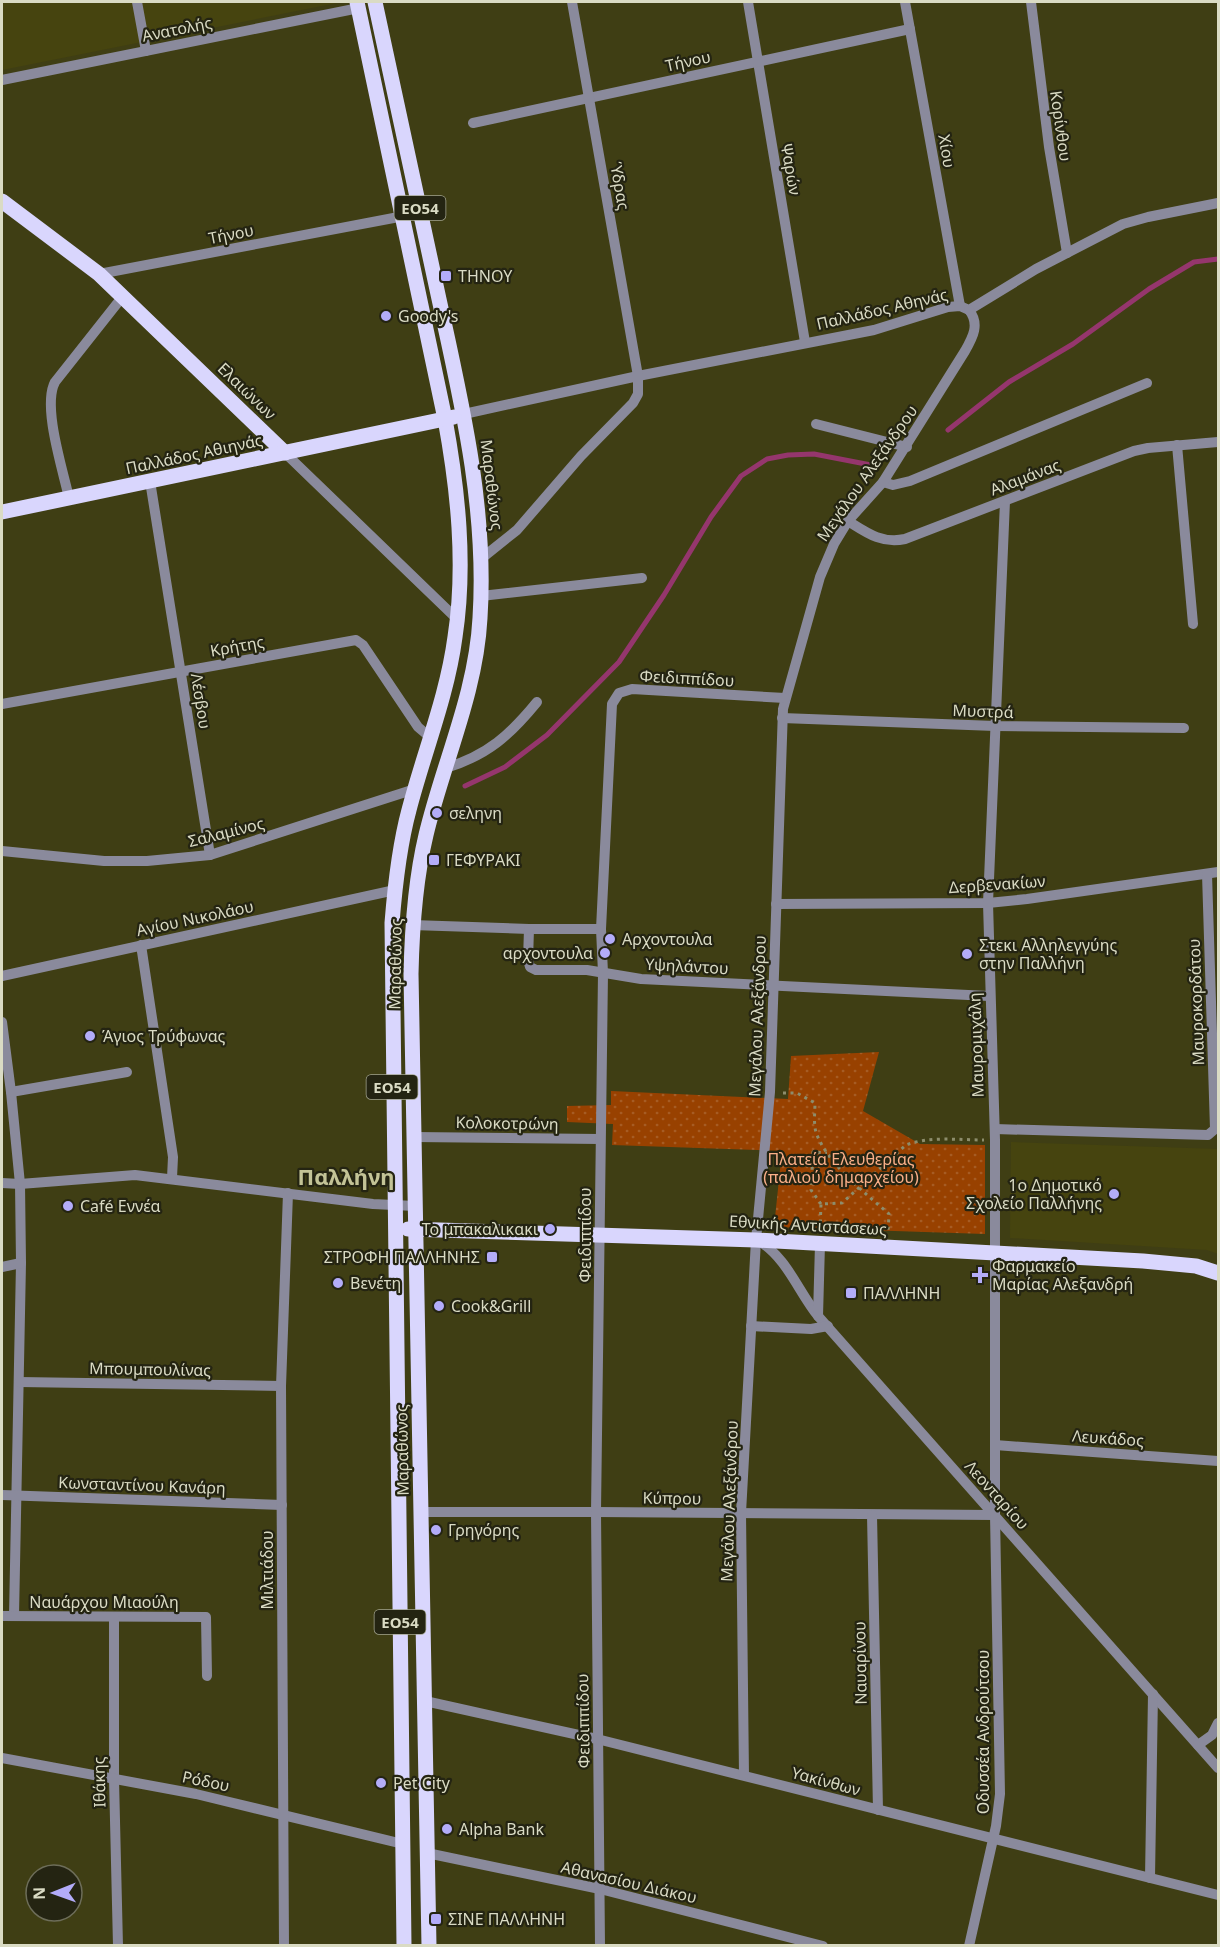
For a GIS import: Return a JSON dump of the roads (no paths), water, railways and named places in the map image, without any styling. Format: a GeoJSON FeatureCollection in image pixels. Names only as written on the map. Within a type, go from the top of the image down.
{"type":"FeatureCollection","features":[{"type":"Feature","properties":{"kind":"main road","name":"Μαραθώνος"},"geometry":{"type":"LineString","coordinates":[[375,2],[464,414],[477,493],[482,558],[478,637],[473,670],[421,858],[412,925],[415,1230],[429,1946]]}},
{"type":"Feature","properties":{"kind":"main road","name":"Μαραθώνος"},"geometry":{"type":"LineString","coordinates":[[358,5],[446,419],[459,521],[458,620],[448,676],[405,825],[394,890],[391,944],[404,1946]]}},
{"type":"Feature","properties":{"kind":"main road","name":"Ελαιώνων"},"geometry":{"type":"LineString","coordinates":[[2,201],[99,274],[285,453]]}},
{"type":"Feature","properties":{"kind":"main road","name":"Παλλάδος Αθιηνάς"},"geometry":{"type":"LineString","coordinates":[[2,512],[464,414]]}},
{"type":"Feature","properties":{"kind":"main road","name":"Εθνικής Αντιστάσεως"},"geometry":{"type":"LineString","coordinates":[[395,1229],[600,1234],[887,1247],[1143,1261],[1196,1266],[1218,1273]]}},
{"type":"Feature","properties":{"kind":"street"},"geometry":{"type":"LineString","coordinates":[[137,2],[146,51]]}},
{"type":"Feature","properties":{"kind":"street","name":"Ύδρας"},"geometry":{"type":"LineString","coordinates":[[572,2],[638,376]]}},
{"type":"Feature","properties":{"kind":"street","name":"Ψαρών"},"geometry":{"type":"LineString","coordinates":[[748,2],[805,342]]}},
{"type":"Feature","properties":{"kind":"street","name":"Χίου"},"geometry":{"type":"LineString","coordinates":[[905,2],[965,308]]}},
{"type":"Feature","properties":{"kind":"street","name":"Κορίνθου"},"geometry":{"type":"LineString","coordinates":[[1031,2],[1047,137],[1067,253]]}},
{"type":"Feature","properties":{"kind":"street","name":"Ανατολής"},"geometry":{"type":"LineString","coordinates":[[2,80],[358,5]]}},
{"type":"Feature","properties":{"kind":"street","name":"Τήνου"},"geometry":{"type":"LineString","coordinates":[[472,123],[909,29]]}},
{"type":"Feature","properties":{"kind":"street","name":"Παλλάδος Αθηνάς"},"geometry":{"type":"LineString","coordinates":[[464,414],[638,376],[874,330],[942,308],[965,308],[1123,224],[1218,203]]}},
{"type":"Feature","properties":{"kind":"street","name":"Τήνου"},"geometry":{"type":"LineString","coordinates":[[99,274],[404,216]]}},
{"type":"Feature","properties":{"kind":"street"},"geometry":{"type":"LineString","coordinates":[[69,498],[52,419],[51,391],[55,382],[123,296]]}},
{"type":"Feature","properties":{"kind":"street","name":"Μεγάλου Αλεξάνδρου"},"geometry":{"type":"LineString","coordinates":[[744,1775],[741,1514],[756,1240],[770,1092],[782,718],[785,698],[824,565],[848,521],[883,482],[907,447],[972,339],[975,325],[965,308]]}},
{"type":"Feature","properties":{"kind":"street"},"geometry":{"type":"LineString","coordinates":[[482,558],[517,530],[581,456],[633,403],[638,394],[638,376]]}},
{"type":"Feature","properties":{"kind":"street"},"geometry":{"type":"LineString","coordinates":[[883,482],[893,485],[910,482],[1147,382]]}},
{"type":"Feature","properties":{"kind":"street"},"geometry":{"type":"LineString","coordinates":[[816,424],[907,447]]}},
{"type":"Feature","properties":{"kind":"street","name":"Αλαμάνας"},"geometry":{"type":"LineString","coordinates":[[848,521],[876,538],[897,541],[1134,451],[1218,442]]}},
{"type":"Feature","properties":{"kind":"street"},"geometry":{"type":"LineString","coordinates":[[1177,445],[1193,624]]}},
{"type":"Feature","properties":{"kind":"street","name":"Ελαιώνων"},"geometry":{"type":"LineString","coordinates":[[285,453],[458,620]]}},
{"type":"Feature","properties":{"kind":"street","name":"Λέσβου"},"geometry":{"type":"LineString","coordinates":[[150,481],[210,855]]}},
{"type":"Feature","properties":{"kind":"street","name":"Μαυρομιχάλη"},"geometry":{"type":"LineString","coordinates":[[995,1515],[995,1134],[989,996],[988,903],[1005,501]]}},
{"type":"Feature","properties":{"kind":"street"},"geometry":{"type":"LineString","coordinates":[[481,596],[642,578]]}},
{"type":"Feature","properties":{"kind":"street","name":"Κρήτης"},"geometry":{"type":"LineString","coordinates":[[2,704],[356,640],[363,645],[418,727],[431,738]]}},
{"type":"Feature","properties":{"kind":"street","name":"Φειδιππίδου"},"geometry":{"type":"LineString","coordinates":[[600,1946],[596,1512],[603,973],[601,929],[612,704],[619,693],[632,689],[785,698]]}},
{"type":"Feature","properties":{"kind":"street"},"geometry":{"type":"LineString","coordinates":[[446,768],[476,757],[498,744],[537,702]]}},
{"type":"Feature","properties":{"kind":"street","name":"Μυστρά"},"geometry":{"type":"LineString","coordinates":[[782,718],[995,726],[1184,728]]}},
{"type":"Feature","properties":{"kind":"street","name":"Σαλαμίνος"},"geometry":{"type":"LineString","coordinates":[[2,851],[104,861],[147,861],[210,855],[415,789]]}},
{"type":"Feature","properties":{"kind":"street","name":"Δερβενακίων"},"geometry":{"type":"LineString","coordinates":[[776,904],[988,903],[1213,873]]}},
{"type":"Feature","properties":{"kind":"street","name":"Μαυροκορδάτου"},"geometry":{"type":"LineString","coordinates":[[995,1134],[1208,1135],[1215,1129],[1213,873]]}},
{"type":"Feature","properties":{"kind":"street","name":"Αγίου Νικολάου"},"geometry":{"type":"LineString","coordinates":[[2,976],[394,890]]}},
{"type":"Feature","properties":{"kind":"street"},"geometry":{"type":"LineString","coordinates":[[412,925],[601,929]]}},
{"type":"Feature","properties":{"kind":"street","name":"Υψηλάντου"},"geometry":{"type":"LineString","coordinates":[[529,929],[528,960],[530,967],[536,970],[587,970],[641,979],[989,996]]}},
{"type":"Feature","properties":{"kind":"street"},"geometry":{"type":"LineString","coordinates":[[141,945],[173,1157],[172,1178]]}},
{"type":"Feature","properties":{"kind":"street"},"geometry":{"type":"LineString","coordinates":[[2,1022],[20,1184],[21,1263],[14,1616]]}},
{"type":"Feature","properties":{"kind":"street"},"geometry":{"type":"LineString","coordinates":[[11,1092],[127,1072]]}},
{"type":"Feature","properties":{"kind":"street","name":"Κολοκοτρώνη"},"geometry":{"type":"LineString","coordinates":[[414,1137],[600,1139]]}},
{"type":"Feature","properties":{"kind":"street"},"geometry":{"type":"LineString","coordinates":[[2,1183],[20,1184],[135,1174],[394,1206],[415,1206]]}},
{"type":"Feature","properties":{"kind":"street","name":"Μιλτιάδου"},"geometry":{"type":"LineString","coordinates":[[284,1946],[281,1386],[288,1193]]}},
{"type":"Feature","properties":{"kind":"street","name":"Λεονταρίου"},"geometry":{"type":"LineString","coordinates":[[756,1240],[769,1247],[782,1261],[800,1292],[818,1316],[1218,1768]]}},
{"type":"Feature","properties":{"kind":"street"},"geometry":{"type":"LineString","coordinates":[[818,1316],[820,1244]]}},
{"type":"Feature","properties":{"kind":"street"},"geometry":{"type":"LineString","coordinates":[[2,1267],[21,1263]]}},
{"type":"Feature","properties":{"kind":"street"},"geometry":{"type":"LineString","coordinates":[[751,1326],[811,1329],[828,1326]]}},
{"type":"Feature","properties":{"kind":"street","name":"Μπουμπουλίνας"},"geometry":{"type":"LineString","coordinates":[[19,1382],[281,1386]]}},
{"type":"Feature","properties":{"kind":"street","name":"Λευκάδος"},"geometry":{"type":"LineString","coordinates":[[995,1445],[1218,1461]]}},
{"type":"Feature","properties":{"kind":"street","name":"Κωνσταντίνου Κανάρη"},"geometry":{"type":"LineString","coordinates":[[2,1495],[282,1505]]}},
{"type":"Feature","properties":{"kind":"street","name":"Κύπρου"},"geometry":{"type":"LineString","coordinates":[[421,1512],[995,1515]]}},
{"type":"Feature","properties":{"kind":"street","name":"Ναυαρίνου"},"geometry":{"type":"LineString","coordinates":[[872,1515],[878,1810]]}},
{"type":"Feature","properties":{"kind":"street","name":"Οδυσσέα Ανδρούτσου"},"geometry":{"type":"LineString","coordinates":[[969,1946],[994,1837],[1000,1794],[995,1515]]}},
{"type":"Feature","properties":{"kind":"street"},"geometry":{"type":"LineString","coordinates":[[996,1544],[1003,1537],[1012,1535]]}},
{"type":"Feature","properties":{"kind":"street","name":"Ναυάρχου Μιαούλη"},"geometry":{"type":"LineString","coordinates":[[2,1616],[206,1617],[207,1676]]}},
{"type":"Feature","properties":{"kind":"street","name":"Ιθάκης"},"geometry":{"type":"LineString","coordinates":[[114,1617],[114,1779],[118,1946]]}},
{"type":"Feature","properties":{"kind":"street"},"geometry":{"type":"LineString","coordinates":[[1150,1878],[1153,1694]]}},
{"type":"Feature","properties":{"kind":"street","name":"Υακίνθων"},"geometry":{"type":"LineString","coordinates":[[424,1701],[597,1739],[1218,1895]]}},
{"type":"Feature","properties":{"kind":"street"},"geometry":{"type":"LineString","coordinates":[[1198,1745],[1212,1735],[1218,1723]]}},
{"type":"Feature","properties":{"kind":"street","name":"Ρόδου"},"geometry":{"type":"LineString","coordinates":[[2,1758],[284,1814],[403,1844]]}},
{"type":"Feature","properties":{"kind":"street","name":"Αθανασίου Διάκου"},"geometry":{"type":"LineString","coordinates":[[427,1853],[600,1889],[823,1946]]}},
{"type":"Feature","properties":{"kind":"waterway"},"geometry":{"type":"LineString","coordinates":[[948,430],[1009,382],[1073,344],[1149,289],[1194,262],[1218,259]]}},
{"type":"Feature","properties":{"kind":"waterway"},"geometry":{"type":"LineString","coordinates":[[465,786],[505,767],[547,735],[619,662],[664,595],[711,517],[741,476],[767,459],[788,455],[814,454],[871,465]]}},
{"type":"Feature","properties":{"kind":"place","name":"ΤΗΝΟΥ"},"geometry":{"type":"Point","coordinates":[446,276]}},
{"type":"Feature","properties":{"kind":"place","name":"Goody's"},"geometry":{"type":"Point","coordinates":[386,316]}},
{"type":"Feature","properties":{"kind":"place","name":"σεληνη"},"geometry":{"type":"Point","coordinates":[437,813]}},
{"type":"Feature","properties":{"kind":"place","name":"ΓΕΦΥΡΑΚΙ"},"geometry":{"type":"Point","coordinates":[434,860]}},
{"type":"Feature","properties":{"kind":"place","name":"Αρχοντουλα"},"geometry":{"type":"Point","coordinates":[610,939]}},
{"type":"Feature","properties":{"kind":"place","name":"αρχοντουλα"},"geometry":{"type":"Point","coordinates":[605,953]}},
{"type":"Feature","properties":{"kind":"place","name":"Στεκι Αλληλεγγύης στην Παλλήνη"},"geometry":{"type":"Point","coordinates":[967,954]}},
{"type":"Feature","properties":{"kind":"place","name":"Άγιος Τρύφωνας"},"geometry":{"type":"Point","coordinates":[90,1036]}},
{"type":"Feature","properties":{"kind":"place","name":"1ο Δημοτικό Σχολείο Παλλήνης"},"geometry":{"type":"Point","coordinates":[1114,1194]}},
{"type":"Feature","properties":{"kind":"place","name":"Café Εννέα"},"geometry":{"type":"Point","coordinates":[68,1206]}},
{"type":"Feature","properties":{"kind":"place","name":"Το μπακαλικακι"},"geometry":{"type":"Point","coordinates":[550,1229]}},
{"type":"Feature","properties":{"kind":"place","name":"ΣΤΡΟΦΗ ΠΑΛΛΗΝΗΣ"},"geometry":{"type":"Point","coordinates":[492,1257]}},
{"type":"Feature","properties":{"kind":"place","name":"Φαρμακείο Μαρίας Αλεξανδρή"},"geometry":{"type":"Point","coordinates":[980,1275]}},
{"type":"Feature","properties":{"kind":"place","name":"Βενέτη"},"geometry":{"type":"Point","coordinates":[338,1283]}},
{"type":"Feature","properties":{"kind":"place","name":"ΠΑΛΛΗΝΗ"},"geometry":{"type":"Point","coordinates":[851,1293]}},
{"type":"Feature","properties":{"kind":"place","name":"Cook&Grill"},"geometry":{"type":"Point","coordinates":[439,1306]}},
{"type":"Feature","properties":{"kind":"place","name":"Γρηγόρης"},"geometry":{"type":"Point","coordinates":[436,1530]}},
{"type":"Feature","properties":{"kind":"place","name":"Pet City"},"geometry":{"type":"Point","coordinates":[381,1783]}},
{"type":"Feature","properties":{"kind":"place","name":"Alpha Bank"},"geometry":{"type":"Point","coordinates":[447,1829]}},
{"type":"Feature","properties":{"kind":"place","name":"ΣΙΝΕ ΠΑΛΛΗΝΗ"},"geometry":{"type":"Point","coordinates":[436,1919]}},
{"type":"Feature","properties":{"kind":"district","name":"Παλλήνη"},"geometry":{"type":"Point","coordinates":[346,1176]}},
{"type":"Feature","properties":{"kind":"park label","name":"Πλατεία Ελευθερίας (παλιού δημαρχείου)"},"geometry":{"type":"Point","coordinates":[841,1168]}}]}
